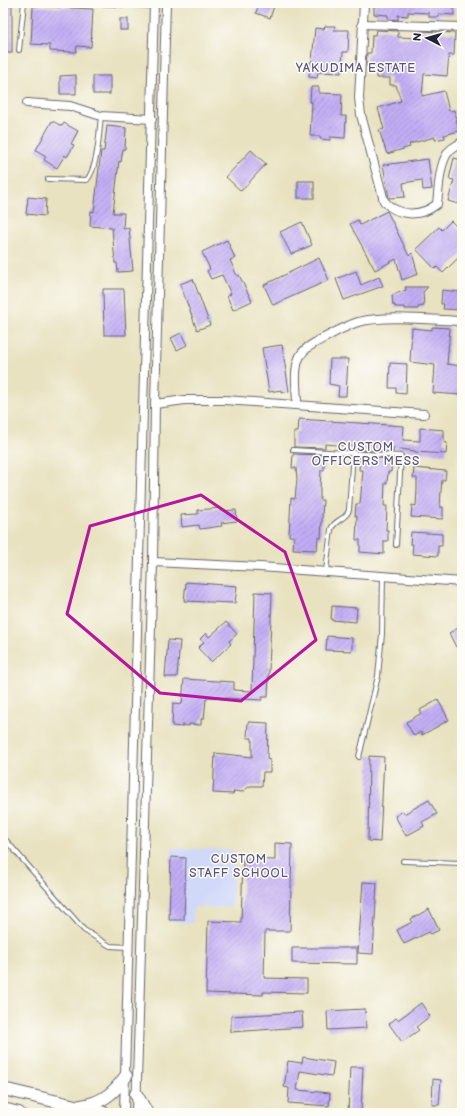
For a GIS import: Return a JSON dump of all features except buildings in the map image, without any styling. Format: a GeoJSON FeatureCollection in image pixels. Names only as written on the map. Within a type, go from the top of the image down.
{"type":"FeatureCollection","features":[{"type":"Feature","properties":{"kind":"street"},"geometry":{"type":"LineString","coordinates":[[136,1113],[153,562],[155,404],[166,3]]}},
{"type":"Feature","properties":{"kind":"street"},"geometry":{"type":"LineString","coordinates":[[364,3],[359,98],[361,115],[384,201],[393,208],[416,215],[431,209],[437,204],[439,185],[447,154],[452,148],[462,142]]}},
{"type":"Feature","properties":{"kind":"street"},"geometry":{"type":"LineString","coordinates":[[124,1113],[154,4]]}},
{"type":"Feature","properties":{"kind":"street"},"geometry":{"type":"LineString","coordinates":[[362,24],[462,27]]}},
{"type":"Feature","properties":{"kind":"street"},"geometry":{"type":"LineString","coordinates":[[27,103],[70,106],[101,116],[152,119]]}},
{"type":"Feature","properties":{"kind":"street"},"geometry":{"type":"LineString","coordinates":[[149,199],[161,199]]}},
{"type":"Feature","properties":{"kind":"street"},"geometry":{"type":"LineString","coordinates":[[297,405],[297,366],[300,356],[314,343],[358,322],[372,320],[462,321]]}},
{"type":"Feature","properties":{"kind":"street"},"geometry":{"type":"LineString","coordinates":[[155,404],[185,400],[224,400],[424,414]]}},
{"type":"Feature","properties":{"kind":"street"},"geometry":{"type":"LineString","coordinates":[[153,562],[326,571],[462,582]]}},
{"type":"Feature","properties":{"kind":"street"},"geometry":{"type":"LineString","coordinates":[[77,1107],[101,1101],[110,1095],[126,1076]]}},
{"type":"Feature","properties":{"kind":"street"},"geometry":{"type":"LineString","coordinates":[[3,1089],[105,1113]]}},
{"type":"Feature","properties":{"kind":"street"},"geometry":{"type":"LineString","coordinates":[[136,1094],[147,1113]]}},
{"type":"Feature","properties":{"kind":"street"},"geometry":{"type":"LineString","coordinates":[[3,1109],[19,1113]]}},
{"type":"Feature","properties":{"kind":"lane"},"geometry":{"type":"LineString","coordinates":[[19,50],[24,3]]}},
{"type":"Feature","properties":{"kind":"lane"},"geometry":{"type":"LineString","coordinates":[[95,3],[154,4]]}},
{"type":"Feature","properties":{"kind":"lane"},"geometry":{"type":"LineString","coordinates":[[48,179],[80,182],[87,180],[91,176],[99,143],[101,116]]}},
{"type":"Feature","properties":{"kind":"lane"},"geometry":{"type":"LineString","coordinates":[[293,450],[353,452],[401,456],[396,545]]}},
{"type":"Feature","properties":{"kind":"lane"},"geometry":{"type":"LineString","coordinates":[[326,571],[330,528],[332,524],[346,516],[349,510],[353,452]]}},
{"type":"Feature","properties":{"kind":"lane"},"geometry":{"type":"LineString","coordinates":[[359,757],[378,676],[382,634],[383,575]]}},
{"type":"Feature","properties":{"kind":"lane"},"geometry":{"type":"LineString","coordinates":[[3,837],[84,930],[110,946],[128,947]]}},
{"type":"Feature","properties":{"kind":"lane"},"geometry":{"type":"LineString","coordinates":[[404,861],[462,863]]}},
{"type":"Feature","properties":{"kind":"highlighted area"},"geometry":{"type":"Polygon","coordinates":[[[201,495],[285,552],[316,640],[241,701],[160,693],[67,614],[90,526],[201,495]]]}},
{"type":"Feature","properties":{"kind":"shaded area"},"geometry":{"type":"Polygon","coordinates":[[[172,848],[234,850],[232,908],[194,907],[193,923],[170,922],[172,848]]]}},
{"type":"Feature","properties":{"kind":"district","name":"YAKUDIMA ESTATE"},"geometry":{"type":"Point","coordinates":[356,68]}},
{"type":"Feature","properties":{"kind":"district","name":"CUSTOM OFFICERS MESS"},"geometry":{"type":"Point","coordinates":[366,454]}},
{"type":"Feature","properties":{"kind":"district","name":"CUSTOM STAFF SCHOOL"},"geometry":{"type":"Point","coordinates":[239,866]}}]}
